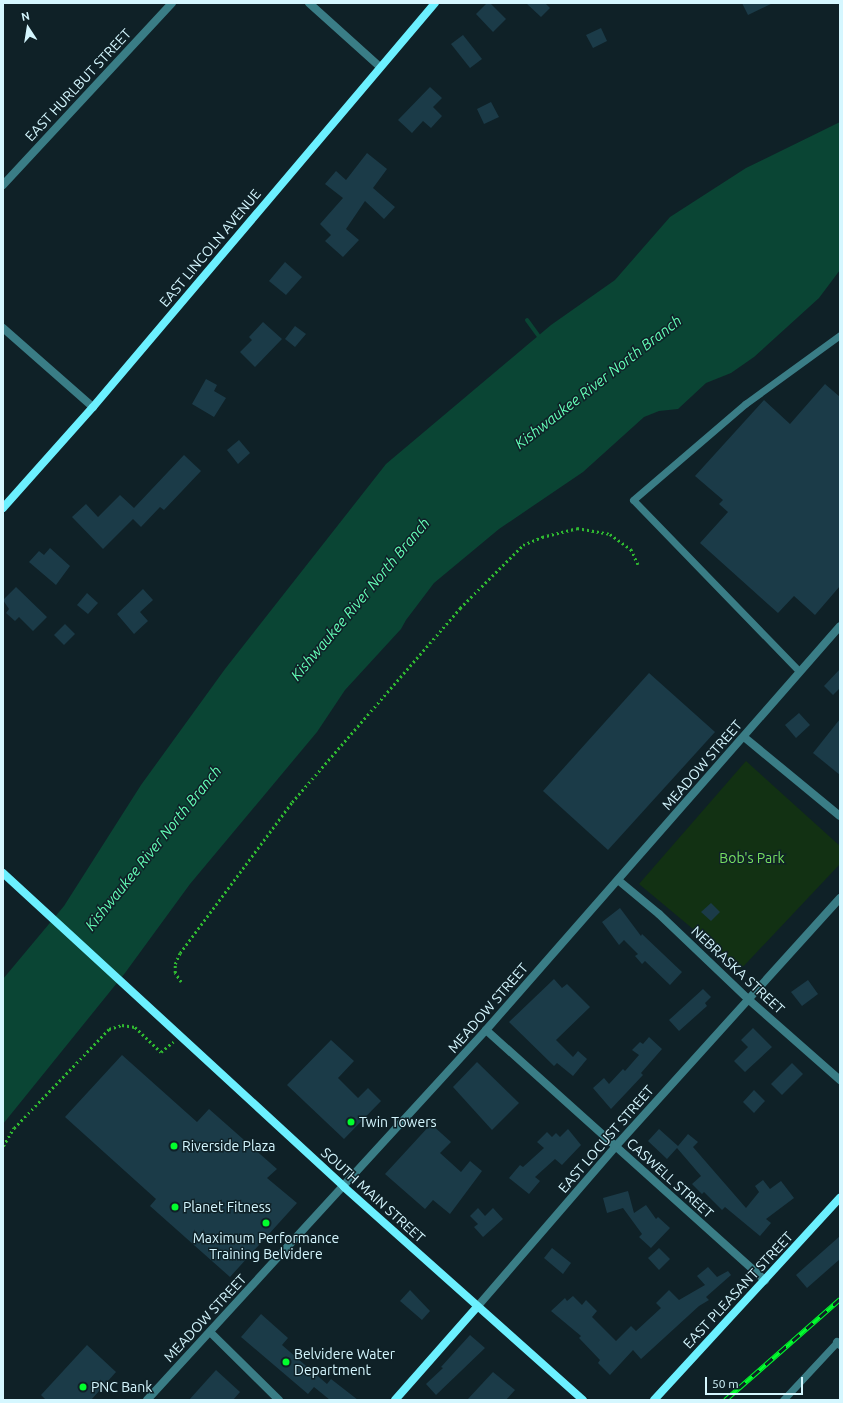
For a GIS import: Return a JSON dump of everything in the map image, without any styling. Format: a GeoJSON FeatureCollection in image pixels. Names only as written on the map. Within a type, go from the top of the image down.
{"type":"FeatureCollection","features":[{"type":"Feature","properties":{"kind":"main road","name":"EAST LINCOLN AVENUE"},"geometry":{"type":"LineString","coordinates":[[3,508],[93,407],[379,66],[435,3]]}},
{"type":"Feature","properties":{"kind":"main road","name":"SOUTH MAIN STREET"},"geometry":{"type":"LineString","coordinates":[[3,873],[344,1187],[583,1400]]}},
{"type":"Feature","properties":{"kind":"main road","name":"EAST PLEASANT STREET"},"geometry":{"type":"LineString","coordinates":[[654,1400],[840,1198]]}},
{"type":"Feature","properties":{"kind":"main road","name":"EAST LOCUST STREET"},"geometry":{"type":"LineString","coordinates":[[395,1400],[477,1307]]}},
{"type":"Feature","properties":{"kind":"street","name":"EAST HURLBUT STREET"},"geometry":{"type":"LineString","coordinates":[[3,185],[172,3]]}},
{"type":"Feature","properties":{"kind":"street"},"geometry":{"type":"LineString","coordinates":[[310,3],[379,66]]}},
{"type":"Feature","properties":{"kind":"street"},"geometry":{"type":"LineString","coordinates":[[3,328],[93,407]]}},
{"type":"Feature","properties":{"kind":"street","name":"MEADOW STREET"},"geometry":{"type":"LineString","coordinates":[[147,1400],[344,1187],[486,1030],[840,626]]}},
{"type":"Feature","properties":{"kind":"street"},"geometry":{"type":"LineString","coordinates":[[744,737],[840,816]]}},
{"type":"Feature","properties":{"kind":"street","name":"NEBRASKA STREET"},"geometry":{"type":"LineString","coordinates":[[618,880],[659,914],[748,999],[840,1080]]}},
{"type":"Feature","properties":{"kind":"street","name":"EAST LOCUST STREET"},"geometry":{"type":"LineString","coordinates":[[477,1307],[615,1147],[840,898]]}},
{"type":"Feature","properties":{"kind":"street","name":"CASWELL STREET"},"geometry":{"type":"LineString","coordinates":[[486,1030],[765,1280]]}},
{"type":"Feature","properties":{"kind":"street"},"geometry":{"type":"LineString","coordinates":[[210,1332],[279,1400]]}},
{"type":"Feature","properties":{"kind":"lane"},"geometry":{"type":"LineString","coordinates":[[799,671],[634,500],[745,404],[840,335]]}},
{"type":"Feature","properties":{"kind":"lane"},"geometry":{"type":"LineString","coordinates":[[783,1400],[839,1343]]}},
{"type":"Feature","properties":{"kind":"path"},"geometry":{"type":"LineString","coordinates":[[181,982],[176,973],[175,964],[180,953],[292,802],[460,608],[523,545],[542,537],[577,528],[610,534],[631,549],[638,564]]}},
{"type":"Feature","properties":{"kind":"path"},"geometry":{"type":"LineString","coordinates":[[3,1146],[14,1128],[109,1029],[122,1025],[135,1027],[161,1052],[180,1036]]}},
{"type":"Feature","properties":{"kind":"green space","name":"Bob's Park"},"geometry":{"type":"Polygon","coordinates":[[[746,761],[840,846],[840,864],[741,969],[639,884],[746,761]]]}},
{"type":"Feature","properties":{"kind":"water","name":"Kishwaukee River North Branch"},"geometry":{"type":"Polygon","coordinates":[[[840,122],[840,270],[819,298],[754,357],[731,373],[706,383],[678,409],[659,411],[644,417],[583,472],[499,529],[434,583],[401,629],[345,690],[317,732],[190,884],[125,973],[3,1124],[3,979],[64,906],[141,785],[225,669],[386,464],[551,325],[615,280],[670,217],[746,168],[840,122]]]}},
{"type":"Feature","properties":{"kind":"building"},"geometry":{"type":"Polygon","coordinates":[[[487,3],[490,3],[506,19],[493,32],[476,14],[487,3]]]}},
{"type":"Feature","properties":{"kind":"building"},"geometry":{"type":"Polygon","coordinates":[[[526,3],[545,3],[550,8],[541,17],[526,3]]]}},
{"type":"Feature","properties":{"kind":"building"},"geometry":{"type":"Polygon","coordinates":[[[742,3],[773,3],[748,15],[742,3]]]}},
{"type":"Feature","properties":{"kind":"building"},"geometry":{"type":"Polygon","coordinates":[[[601,28],[607,41],[593,48],[586,35],[601,28]]]}},
{"type":"Feature","properties":{"kind":"building"},"geometry":{"type":"Polygon","coordinates":[[[463,35],[482,59],[470,68],[451,44],[463,35]]]}},
{"type":"Feature","properties":{"kind":"building"},"geometry":{"type":"Polygon","coordinates":[[[430,87],[442,98],[433,107],[442,116],[431,128],[423,121],[412,133],[398,120],[430,87]]]}},
{"type":"Feature","properties":{"kind":"building"},"geometry":{"type":"Polygon","coordinates":[[[491,102],[499,117],[484,124],[477,109],[491,102]]]}},
{"type":"Feature","properties":{"kind":"building"},"geometry":{"type":"Polygon","coordinates":[[[367,153],[387,169],[373,188],[395,207],[384,219],[365,201],[346,229],[359,240],[343,257],[325,241],[331,235],[320,224],[343,198],[325,184],[336,171],[346,180],[367,153]]]}},
{"type":"Feature","properties":{"kind":"building"},"geometry":{"type":"Polygon","coordinates":[[[285,262],[302,277],[286,295],[269,281],[285,262]]]}},
{"type":"Feature","properties":{"kind":"building"},"geometry":{"type":"Polygon","coordinates":[[[263,322],[282,339],[255,367],[240,352],[252,340],[249,337],[263,322]]]}},
{"type":"Feature","properties":{"kind":"building"},"geometry":{"type":"Polygon","coordinates":[[[295,326],[306,334],[295,347],[285,339],[295,326]]]}},
{"type":"Feature","properties":{"kind":"building"},"geometry":{"type":"Polygon","coordinates":[[[206,379],[217,385],[214,391],[226,398],[214,417],[192,404],[206,379]]]}},
{"type":"Feature","properties":{"kind":"building"},"geometry":{"type":"Polygon","coordinates":[[[825,384],[840,397],[840,586],[815,615],[794,596],[778,613],[700,543],[728,512],[719,504],[723,500],[695,476],[764,400],[790,424],[825,384]]]}},
{"type":"Feature","properties":{"kind":"building"},"geometry":{"type":"Polygon","coordinates":[[[239,440],[250,453],[238,464],[227,450],[239,440]]]}},
{"type":"Feature","properties":{"kind":"building"},"geometry":{"type":"Polygon","coordinates":[[[184,455],[201,471],[164,510],[160,507],[141,527],[133,519],[103,549],[72,517],[86,504],[98,517],[120,495],[134,508],[184,455]]]}},
{"type":"Feature","properties":{"kind":"building"},"geometry":{"type":"Polygon","coordinates":[[[50,548],[70,566],[56,585],[29,562],[39,551],[44,555],[50,548]]]}},
{"type":"Feature","properties":{"kind":"building"},"geometry":{"type":"Polygon","coordinates":[[[16,587],[47,617],[33,631],[19,617],[15,621],[6,613],[9,609],[3,600],[16,587]]]}},
{"type":"Feature","properties":{"kind":"building"},"geometry":{"type":"Polygon","coordinates":[[[143,589],[153,600],[140,612],[148,621],[134,634],[117,614],[143,589]]]}},
{"type":"Feature","properties":{"kind":"building"},"geometry":{"type":"Polygon","coordinates":[[[87,593],[98,603],[88,614],[77,605],[87,593]]]}},
{"type":"Feature","properties":{"kind":"building"},"geometry":{"type":"Polygon","coordinates":[[[65,624],[75,634],[64,645],[54,635],[65,624]]]}},
{"type":"Feature","properties":{"kind":"building"},"geometry":{"type":"Polygon","coordinates":[[[840,669],[840,688],[833,695],[824,686],[840,669]]]}},
{"type":"Feature","properties":{"kind":"building"},"geometry":{"type":"Polygon","coordinates":[[[649,673],[715,732],[608,850],[543,791],[649,673]]]}},
{"type":"Feature","properties":{"kind":"building"},"geometry":{"type":"Polygon","coordinates":[[[799,713],[810,725],[796,738],[785,725],[799,713]]]}},
{"type":"Feature","properties":{"kind":"building"},"geometry":{"type":"Polygon","coordinates":[[[840,719],[840,775],[813,753],[840,719]]]}},
{"type":"Feature","properties":{"kind":"building"},"geometry":{"type":"Polygon","coordinates":[[[711,903],[720,912],[711,921],[701,912],[711,903]]]}},
{"type":"Feature","properties":{"kind":"building"},"geometry":{"type":"Polygon","coordinates":[[[620,908],[641,936],[642,934],[682,972],[670,985],[645,961],[642,964],[635,956],[638,954],[624,940],[619,945],[602,922],[620,908]]]}},
{"type":"Feature","properties":{"kind":"building"},"geometry":{"type":"Polygon","coordinates":[[[554,979],[562,988],[567,984],[590,1007],[556,1040],[573,1057],[578,1051],[587,1059],[573,1076],[557,1063],[554,1066],[509,1022],[554,979]]]}},
{"type":"Feature","properties":{"kind":"building"},"geometry":{"type":"Polygon","coordinates":[[[808,980],[818,994],[802,1006],[791,992],[808,980]]]}},
{"type":"Feature","properties":{"kind":"building"},"geometry":{"type":"Polygon","coordinates":[[[703,989],[711,997],[705,1003],[707,1006],[679,1031],[669,1020],[703,989]]]}},
{"type":"Feature","properties":{"kind":"building"},"geometry":{"type":"Polygon","coordinates":[[[753,1028],[772,1047],[745,1072],[734,1061],[748,1047],[741,1040],[753,1028]]]}},
{"type":"Feature","properties":{"kind":"building"},"geometry":{"type":"Polygon","coordinates":[[[649,1037],[662,1049],[641,1073],[643,1075],[611,1109],[593,1088],[604,1078],[609,1084],[623,1069],[625,1071],[639,1055],[632,1050],[640,1042],[643,1044],[649,1037]]]}},
{"type":"Feature","properties":{"kind":"building"},"geometry":{"type":"Polygon","coordinates":[[[331,1040],[354,1061],[338,1078],[358,1098],[368,1088],[381,1101],[344,1139],[287,1085],[331,1040]]]}},
{"type":"Feature","properties":{"kind":"building","name":"Riverside Plaza"},"geometry":{"type":"Polygon","coordinates":[[[122,1055],[197,1122],[209,1109],[277,1169],[267,1178],[297,1203],[230,1277],[150,1206],[156,1199],[65,1117],[122,1055]]]}},
{"type":"Feature","properties":{"kind":"building"},"geometry":{"type":"Polygon","coordinates":[[[477,1062],[519,1103],[492,1130],[453,1087],[477,1062]]]}},
{"type":"Feature","properties":{"kind":"building"},"geometry":{"type":"Polygon","coordinates":[[[792,1063],[803,1074],[782,1095],[771,1084],[792,1063]]]}},
{"type":"Feature","properties":{"kind":"building"},"geometry":{"type":"Polygon","coordinates":[[[754,1090],[765,1101],[754,1113],[743,1102],[754,1090]]]}},
{"type":"Feature","properties":{"kind":"building"},"geometry":{"type":"Polygon","coordinates":[[[431,1124],[451,1142],[440,1153],[461,1172],[470,1161],[482,1171],[450,1214],[433,1200],[425,1209],[385,1174],[431,1124]]]}},
{"type":"Feature","properties":{"kind":"building"},"geometry":{"type":"Polygon","coordinates":[[[568,1129],[581,1145],[562,1165],[555,1159],[535,1177],[540,1181],[529,1194],[509,1178],[520,1165],[523,1167],[544,1148],[537,1142],[547,1132],[552,1137],[556,1133],[560,1137],[568,1129]]]}},
{"type":"Feature","properties":{"kind":"building"},"geometry":{"type":"Polygon","coordinates":[[[659,1129],[678,1146],[688,1134],[698,1142],[693,1147],[746,1208],[759,1192],[755,1186],[763,1180],[770,1189],[781,1181],[794,1198],[766,1219],[771,1223],[760,1236],[725,1207],[722,1210],[704,1192],[702,1194],[692,1184],[701,1176],[677,1148],[667,1159],[648,1141],[659,1129]]]}},
{"type":"Feature","properties":{"kind":"building"},"geometry":{"type":"Polygon","coordinates":[[[628,1191],[634,1213],[646,1205],[656,1219],[658,1217],[670,1228],[651,1248],[639,1237],[642,1234],[623,1208],[607,1213],[603,1198],[628,1191]]]}},
{"type":"Feature","properties":{"kind":"building"},"geometry":{"type":"Polygon","coordinates":[[[478,1208],[485,1216],[493,1208],[503,1219],[483,1237],[474,1227],[478,1224],[470,1216],[478,1208]]]}},
{"type":"Feature","properties":{"kind":"building"},"geometry":{"type":"Polygon","coordinates":[[[840,1236],[840,1259],[807,1288],[796,1275],[840,1236]]]}},
{"type":"Feature","properties":{"kind":"building"},"geometry":{"type":"Polygon","coordinates":[[[552,1248],[571,1263],[563,1274],[544,1258],[552,1248]]]}},
{"type":"Feature","properties":{"kind":"building"},"geometry":{"type":"Polygon","coordinates":[[[659,1248],[670,1259],[659,1270],[648,1258],[659,1248]]]}},
{"type":"Feature","properties":{"kind":"building"},"geometry":{"type":"Polygon","coordinates":[[[708,1267],[717,1277],[728,1271],[731,1275],[706,1297],[709,1300],[699,1306],[641,1359],[633,1350],[610,1375],[598,1363],[600,1360],[579,1338],[581,1336],[551,1311],[565,1298],[567,1301],[573,1296],[582,1305],[586,1300],[597,1311],[592,1317],[616,1341],[631,1326],[636,1331],[661,1308],[656,1303],[669,1290],[679,1300],[705,1285],[697,1276],[708,1267]]]}},
{"type":"Feature","properties":{"kind":"building"},"geometry":{"type":"Polygon","coordinates":[[[410,1290],[430,1311],[422,1320],[400,1301],[410,1290]]]}},
{"type":"Feature","properties":{"kind":"building","name":"Belvidere Water Department"},"geometry":{"type":"Polygon","coordinates":[[[261,1314],[288,1338],[282,1345],[327,1384],[331,1379],[358,1400],[330,1400],[314,1387],[308,1394],[241,1337],[261,1314]]]}},
{"type":"Feature","properties":{"kind":"building"},"geometry":{"type":"Polygon","coordinates":[[[470,1335],[485,1348],[436,1395],[426,1384],[443,1368],[441,1367],[470,1335]]]}},
{"type":"Feature","properties":{"kind":"building"},"geometry":{"type":"Polygon","coordinates":[[[87,1345],[116,1372],[91,1400],[46,1400],[41,1395],[87,1345]]]}},
{"type":"Feature","properties":{"kind":"building"},"geometry":{"type":"Polygon","coordinates":[[[216,1370],[240,1392],[233,1400],[189,1400],[216,1370]]]}},
{"type":"Feature","properties":{"kind":"building"},"geometry":{"type":"Polygon","coordinates":[[[493,1372],[515,1390],[506,1400],[467,1400],[493,1372]]]}},
{"type":"Feature","properties":{"kind":"waterway"},"geometry":{"type":"LineString","coordinates":[[527,320],[538,335]]}},
{"type":"Feature","properties":{"kind":"railway"},"geometry":{"type":"LineString","coordinates":[[725,1400],[840,1299]]}},
{"type":"Feature","properties":{"kind":"place","name":"Twin Towers"},"geometry":{"type":"Point","coordinates":[351,1122]}},
{"type":"Feature","properties":{"kind":"place","name":"Riverside Plaza"},"geometry":{"type":"Point","coordinates":[174,1146]}},
{"type":"Feature","properties":{"kind":"place","name":"Planet Fitness"},"geometry":{"type":"Point","coordinates":[175,1207]}},
{"type":"Feature","properties":{"kind":"place","name":"Maximum Performance Training Belvidere"},"geometry":{"type":"Point","coordinates":[266,1223]}},
{"type":"Feature","properties":{"kind":"place","name":"Belvidere Water Department"},"geometry":{"type":"Point","coordinates":[286,1362]}},
{"type":"Feature","properties":{"kind":"place","name":"PNC Bank"},"geometry":{"type":"Point","coordinates":[83,1387]}}]}
